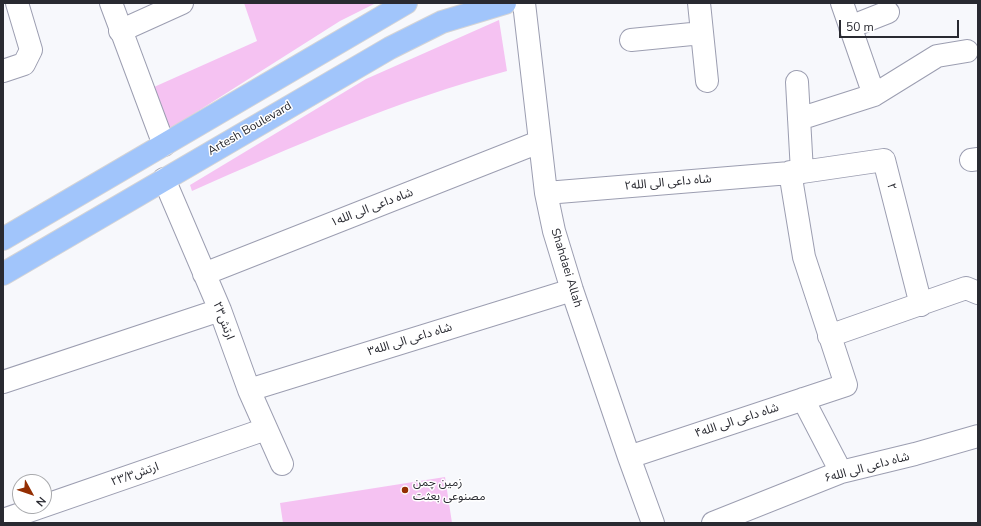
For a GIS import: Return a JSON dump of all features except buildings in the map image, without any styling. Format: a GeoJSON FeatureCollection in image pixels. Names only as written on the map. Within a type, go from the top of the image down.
{"type":"FeatureCollection","features":[{"type":"Feature","properties":{"kind":"main road"},"geometry":{"type":"LineString","coordinates":[[3,239],[406,3]]}},
{"type":"Feature","properties":{"kind":"main road","name":"Artesh Boulevard"},"geometry":{"type":"LineString","coordinates":[[3,274],[390,48],[442,22],[505,3]]}},
{"type":"Feature","properties":{"kind":"street"},"geometry":{"type":"LineString","coordinates":[[3,71],[24,64],[28,59],[31,50],[17,3]]}},
{"type":"Feature","properties":{"kind":"street"},"geometry":{"type":"LineString","coordinates":[[111,3],[164,145]]}},
{"type":"Feature","properties":{"kind":"street"},"geometry":{"type":"LineString","coordinates":[[120,30],[182,3]]}},
{"type":"Feature","properties":{"kind":"street","name":"Shahdaei Allah"},"geometry":{"type":"LineString","coordinates":[[524,3],[539,142],[546,193],[554,231],[572,290],[653,523]]}},
{"type":"Feature","properties":{"kind":"street"},"geometry":{"type":"LineString","coordinates":[[699,3],[707,81]]}},
{"type":"Feature","properties":{"kind":"street"},"geometry":{"type":"LineString","coordinates":[[842,3],[874,95]]}},
{"type":"Feature","properties":{"kind":"street"},"geometry":{"type":"LineString","coordinates":[[850,27],[888,12]]}},
{"type":"Feature","properties":{"kind":"street"},"geometry":{"type":"LineString","coordinates":[[632,40],[702,33]]}},
{"type":"Feature","properties":{"kind":"street"},"geometry":{"type":"LineString","coordinates":[[799,119],[874,95],[937,56],[967,50]]}},
{"type":"Feature","properties":{"kind":"street"},"geometry":{"type":"LineString","coordinates":[[797,82],[799,119],[796,172],[804,257],[829,336],[966,288],[978,293]]}},
{"type":"Feature","properties":{"kind":"street","name":"شاه داعی الی الله۱"},"geometry":{"type":"LineString","coordinates":[[204,274],[539,142]]}},
{"type":"Feature","properties":{"kind":"street","name":"۲"},"geometry":{"type":"LineString","coordinates":[[796,172],[884,160],[921,305]]}},
{"type":"Feature","properties":{"kind":"street","name":"شاه داعی الی الله۲"},"geometry":{"type":"LineString","coordinates":[[546,193],[796,172]]}},
{"type":"Feature","properties":{"kind":"street","name":"ارتش۲۳"},"geometry":{"type":"LineString","coordinates":[[164,179],[220,310],[248,390],[282,464]]}},
{"type":"Feature","properties":{"kind":"street","name":"شاه داعی الی الله۳"},"geometry":{"type":"LineString","coordinates":[[248,390],[572,290]]}},
{"type":"Feature","properties":{"kind":"street"},"geometry":{"type":"LineString","coordinates":[[3,382],[220,310]]}},
{"type":"Feature","properties":{"kind":"street","name":"شاه داعی الی الله۴"},"geometry":{"type":"LineString","coordinates":[[629,457],[846,385],[829,336]]}},
{"type":"Feature","properties":{"kind":"street"},"geometry":{"type":"LineString","coordinates":[[804,399],[841,472]]}},
{"type":"Feature","properties":{"kind":"street","name":"۲۳/۳ارتش"},"geometry":{"type":"LineString","coordinates":[[3,520],[266,429]]}},
{"type":"Feature","properties":{"kind":"street","name":"شاه داعی الی الله۶"},"geometry":{"type":"LineString","coordinates":[[713,523],[841,472],[915,454],[978,436]]}},
{"type":"Feature","properties":{"kind":"shaded area"},"geometry":{"type":"Polygon","coordinates":[[[244,3],[376,3],[340,21],[165,132],[154,87],[257,41],[244,3]]]}},
{"type":"Feature","properties":{"kind":"shaded area"},"geometry":{"type":"Polygon","coordinates":[[[499,20],[507,71],[386,110],[269,157],[192,191],[190,185],[366,79],[499,20]]]}},
{"type":"Feature","properties":{"kind":"shaded area","name":"زمین چمن مصنوعی بعثت"},"geometry":{"type":"Polygon","coordinates":[[[445,477],[452,523],[283,523],[280,503],[445,477]]]}},
{"type":"Feature","properties":{"kind":"place","name":"زمین چمن مصنوعی بعثت"},"geometry":{"type":"Point","coordinates":[405,490]}}]}
